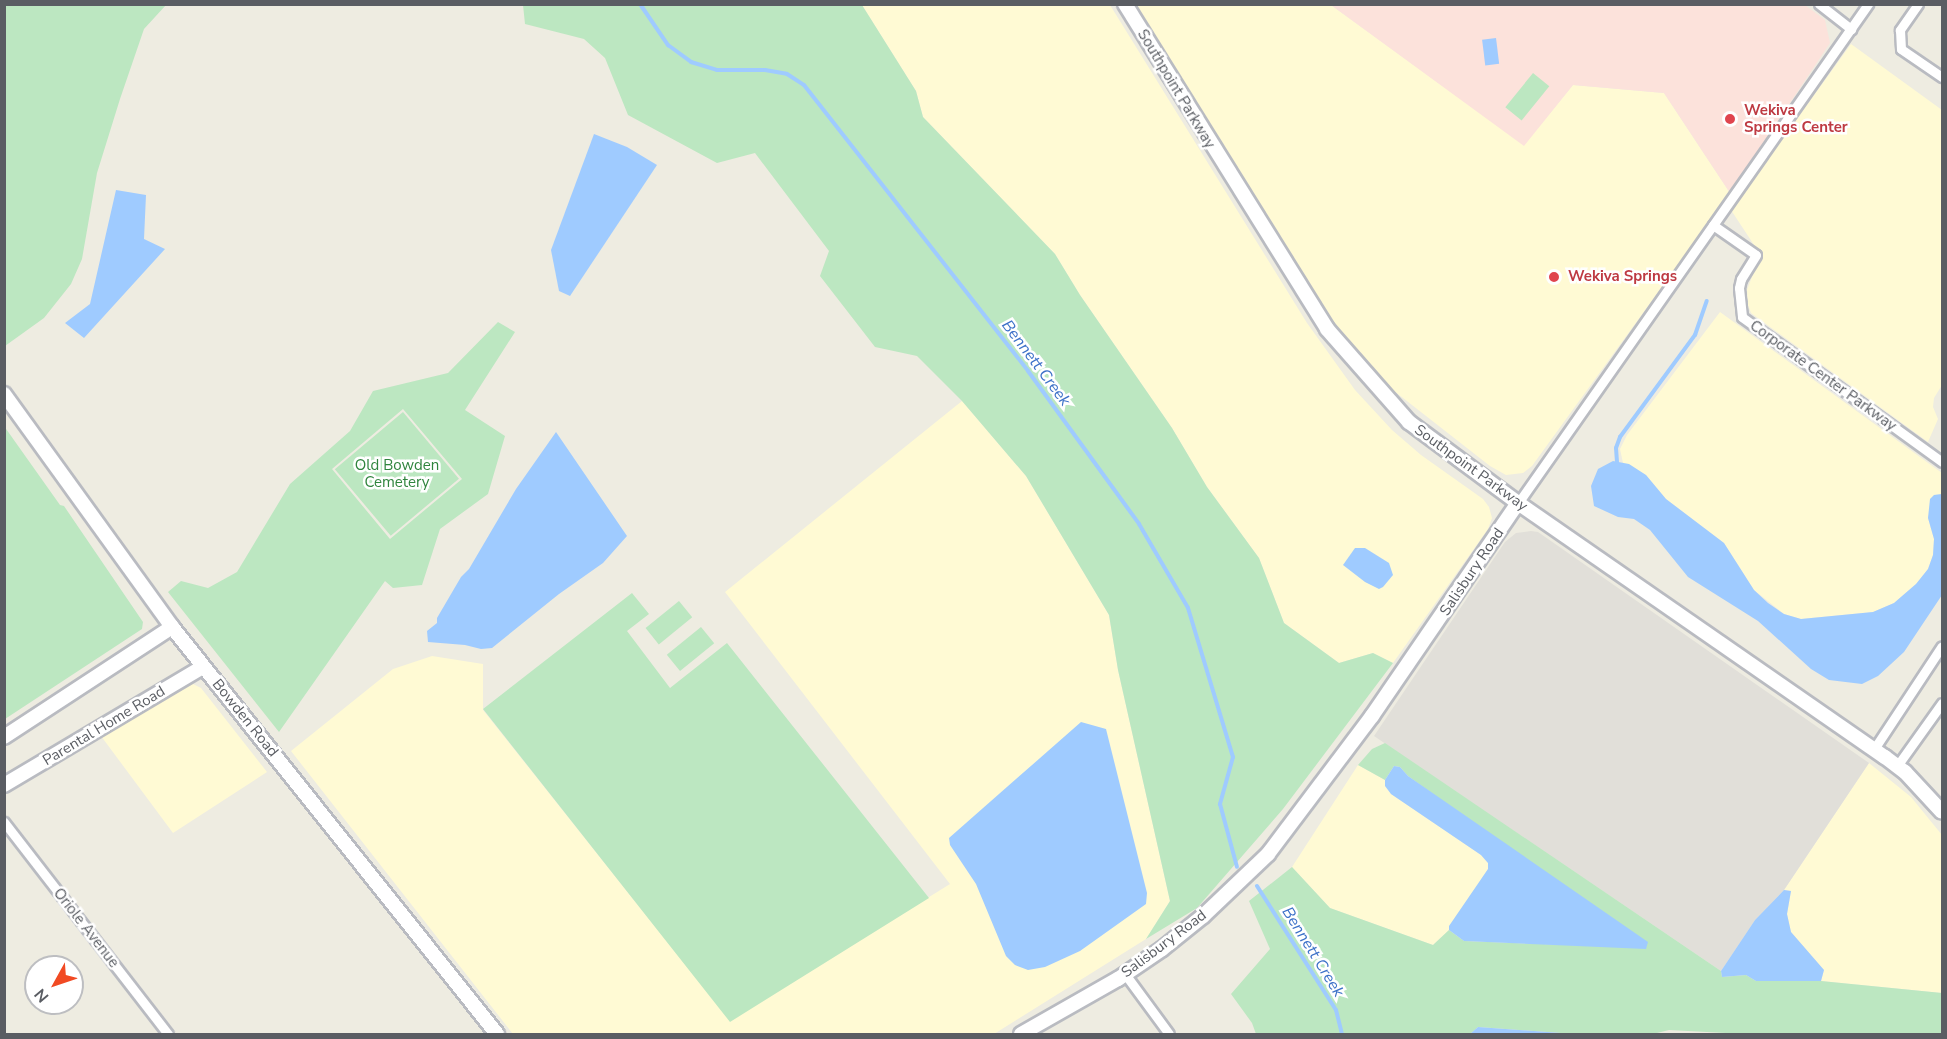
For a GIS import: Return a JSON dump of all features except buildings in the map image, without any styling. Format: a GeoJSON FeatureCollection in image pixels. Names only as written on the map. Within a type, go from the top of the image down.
{"type":"FeatureCollection","features":[{"type":"Feature","properties":{"kind":"main road","name":"Southpoint Parkway"},"geometry":{"type":"LineString","coordinates":[[1125,4],[1327,329],[1409,422],[1518,504],[1874,749],[1897,766],[1942,812]]}},
{"type":"Feature","properties":{"kind":"main road","name":"Bowden Road"},"geometry":{"type":"LineString","coordinates":[[4,394],[172,627],[497,1035]]}},
{"type":"Feature","properties":{"kind":"main road","name":"Salisbury Road"},"geometry":{"type":"LineString","coordinates":[[1021,1035],[1125,974],[1162,949],[1203,916],[1268,854],[1365,725],[1518,504]]}},
{"type":"Feature","properties":{"kind":"main road"},"geometry":{"type":"LineString","coordinates":[[4,736],[172,627]]}},
{"type":"Feature","properties":{"kind":"main road","name":"Parental Home Road"},"geometry":{"type":"LineString","coordinates":[[4,785],[203,667]]}},
{"type":"Feature","properties":{"kind":"street"},"geometry":{"type":"LineString","coordinates":[[1819,4],[1851,29]]}},
{"type":"Feature","properties":{"kind":"street","name":"Salisbury Road"},"geometry":{"type":"LineString","coordinates":[[1518,504],[1868,4]]}},
{"type":"Feature","properties":{"kind":"street"},"geometry":{"type":"LineString","coordinates":[[1917,4],[1900,30],[1901,49],[1942,77]]}},
{"type":"Feature","properties":{"kind":"street","name":"Corporate Center Parkway"},"geometry":{"type":"LineString","coordinates":[[1713,225],[1756,255],[1741,279],[1739,288],[1742,317],[1942,462]]}},
{"type":"Feature","properties":{"kind":"street"},"geometry":{"type":"LineString","coordinates":[[1874,749],[1942,646]]}},
{"type":"Feature","properties":{"kind":"street"},"geometry":{"type":"LineString","coordinates":[[1897,766],[1942,702]]}},
{"type":"Feature","properties":{"kind":"street","name":"Oriole Avenue"},"geometry":{"type":"LineString","coordinates":[[4,822],[168,1035]]}},
{"type":"Feature","properties":{"kind":"street"},"geometry":{"type":"LineString","coordinates":[[1125,974],[1169,1035]]}},
{"type":"Feature","properties":{"kind":"shaded area"},"geometry":{"type":"Polygon","coordinates":[[[862,5],[1110,5],[1307,323],[1355,390],[1392,430],[1421,455],[1483,499],[1489,507],[1492,518],[1488,529],[1393,663],[1373,653],[1339,663],[1284,623],[1259,558],[1207,487],[1172,428],[1080,295],[1055,254],[923,117],[916,91],[862,5]]]}},
{"type":"Feature","properties":{"kind":"shaded area"},"geometry":{"type":"Polygon","coordinates":[[[1136,5],[1331,5],[1524,145],[1573,85],[1664,93],[1730,193],[1532,466],[1523,473],[1506,475],[1490,466],[1380,380],[1335,325],[1136,5]]]}},
{"type":"Feature","properties":{"kind":"shaded area","name":"Wekiva Springs Center"},"geometry":{"type":"Polygon","coordinates":[[[1331,5],[1805,5],[1825,20],[1830,43],[1730,193],[1664,93],[1573,85],[1524,146],[1331,5]]]}},
{"type":"Feature","properties":{"kind":"shaded area"},"geometry":{"type":"Polygon","coordinates":[[[1851,44],[1942,110],[1942,385],[1934,398],[1933,407],[1938,419],[1928,442],[1751,313],[1748,305],[1747,290],[1759,258],[1754,245],[1731,210],[1851,44]]]}},
{"type":"Feature","properties":{"kind":"shaded area"},"geometry":{"type":"Polygon","coordinates":[[[1720,312],[1942,473],[1942,494],[1934,495],[1928,518],[1934,539],[1933,555],[1928,569],[1916,584],[1894,603],[1873,612],[1801,619],[1784,614],[1754,590],[1724,543],[1666,499],[1646,475],[1623,463],[1620,449],[1627,435],[1720,312]]]}},
{"type":"Feature","properties":{"kind":"shaded area"},"geometry":{"type":"Polygon","coordinates":[[[962,401],[1026,476],[1109,615],[1118,670],[1170,901],[1146,939],[994,1034],[513,1034],[291,751],[393,669],[432,656],[483,664],[483,710],[730,1021],[950,884],[725,592],[962,401]]]}},
{"type":"Feature","properties":{"kind":"shaded area"},"geometry":{"type":"Polygon","coordinates":[[[1538,532],[1869,763],[1784,890],[1755,920],[1721,971],[1374,736],[1505,542],[1516,533],[1538,532]]]}},
{"type":"Feature","properties":{"kind":"shaded area"},"geometry":{"type":"Polygon","coordinates":[[[193,684],[201,688],[267,772],[173,833],[101,736],[193,684]]]}},
{"type":"Feature","properties":{"kind":"shaded area"},"geometry":{"type":"Polygon","coordinates":[[[1869,763],[1911,797],[1942,835],[1942,993],[1821,981],[1824,970],[1791,932],[1787,914],[1791,891],[1784,890],[1869,763]]]}},
{"type":"Feature","properties":{"kind":"shaded area"},"geometry":{"type":"Polygon","coordinates":[[[1358,765],[1385,780],[1391,794],[1481,855],[1488,863],[1488,869],[1449,930],[1433,945],[1330,908],[1292,867],[1358,765]]]}},
{"type":"Feature","properties":{"kind":"green space"},"geometry":{"type":"Polygon","coordinates":[[[5,4],[166,5],[144,29],[120,99],[97,173],[82,259],[71,284],[44,318],[5,346],[5,4]]]}},
{"type":"Feature","properties":{"kind":"green space"},"geometry":{"type":"Polygon","coordinates":[[[523,5],[862,5],[916,91],[923,117],[1055,254],[1080,295],[1172,428],[1207,487],[1259,558],[1284,623],[1339,663],[1373,653],[1393,663],[1283,809],[1197,908],[1146,939],[1170,901],[1118,670],[1109,615],[1026,476],[962,401],[917,356],[875,347],[820,276],[829,251],[755,153],[717,163],[628,115],[605,58],[584,39],[525,24],[523,5]]]}},
{"type":"Feature","properties":{"kind":"green space"},"geometry":{"type":"Polygon","coordinates":[[[1533,73],[1549,86],[1522,120],[1505,107],[1533,73]]]}},
{"type":"Feature","properties":{"kind":"green space"},"geometry":{"type":"Polygon","coordinates":[[[498,322],[515,332],[465,410],[505,436],[488,494],[440,529],[422,585],[393,588],[385,581],[279,732],[168,592],[181,581],[208,588],[237,572],[290,484],[350,431],[373,391],[448,373],[498,322]],[[403,409],[332,469],[390,539],[462,479],[403,409]]]}},
{"type":"Feature","properties":{"kind":"green space","name":"Old Bowden Cemetery"},"geometry":{"type":"Polygon","coordinates":[[[403,412],[459,479],[391,536],[335,469],[403,412]]]}},
{"type":"Feature","properties":{"kind":"green space"},"geometry":{"type":"Polygon","coordinates":[[[4,426],[60,505],[64,506],[143,622],[142,629],[5,719],[4,426]]]}},
{"type":"Feature","properties":{"kind":"green space"},"geometry":{"type":"Polygon","coordinates":[[[632,593],[649,614],[627,631],[670,688],[727,643],[929,898],[730,1022],[483,709],[632,593]]]}},
{"type":"Feature","properties":{"kind":"green space"},"geometry":{"type":"Polygon","coordinates":[[[679,601],[692,617],[659,644],[646,628],[679,601]]]}},
{"type":"Feature","properties":{"kind":"green space"},"geometry":{"type":"Polygon","coordinates":[[[701,627],[714,643],[680,671],[667,655],[701,627]]]}},
{"type":"Feature","properties":{"kind":"green space"},"geometry":{"type":"Polygon","coordinates":[[[1385,743],[1721,971],[1722,977],[1746,975],[1756,981],[1821,981],[1942,993],[1942,1034],[1745,1034],[1669,1030],[1653,1034],[1574,1034],[1478,1027],[1470,1034],[1256,1034],[1252,1023],[1231,994],[1270,949],[1249,901],[1292,867],[1330,908],[1433,945],[1449,930],[1464,941],[1646,948],[1408,776],[1400,767],[1394,766],[1385,780],[1358,765],[1372,749],[1385,743]]]}},
{"type":"Feature","properties":{"kind":"water"},"geometry":{"type":"Polygon","coordinates":[[[1496,38],[1499,64],[1485,66],[1482,40],[1496,38]]]}},
{"type":"Feature","properties":{"kind":"water"},"geometry":{"type":"Polygon","coordinates":[[[594,134],[627,147],[657,165],[570,296],[559,291],[551,250],[594,134]]]}},
{"type":"Feature","properties":{"kind":"water"},"geometry":{"type":"Polygon","coordinates":[[[116,190],[146,195],[144,239],[165,249],[84,338],[65,323],[90,304],[116,190]]]}},
{"type":"Feature","properties":{"kind":"water"},"geometry":{"type":"Polygon","coordinates":[[[556,432],[627,536],[603,563],[559,594],[492,648],[481,649],[465,645],[428,642],[427,631],[437,623],[437,618],[461,577],[469,569],[516,489],[556,432]]]}},
{"type":"Feature","properties":{"kind":"water"},"geometry":{"type":"Polygon","coordinates":[[[1613,461],[1629,464],[1646,475],[1666,499],[1724,543],[1754,590],[1784,614],[1801,619],[1873,612],[1894,603],[1916,584],[1928,569],[1933,555],[1934,539],[1928,518],[1930,499],[1934,495],[1942,494],[1942,595],[1904,652],[1878,676],[1862,684],[1829,680],[1811,669],[1758,621],[1688,577],[1650,530],[1634,519],[1618,517],[1594,506],[1591,486],[1598,469],[1613,461]]]}},
{"type":"Feature","properties":{"kind":"water"},"geometry":{"type":"Polygon","coordinates":[[[1355,548],[1365,548],[1389,563],[1393,575],[1383,587],[1379,589],[1365,582],[1343,565],[1355,548]]]}},
{"type":"Feature","properties":{"kind":"water"},"geometry":{"type":"Polygon","coordinates":[[[1081,722],[1106,729],[1147,893],[1146,904],[1080,951],[1045,967],[1028,970],[1015,965],[1006,956],[976,884],[950,845],[949,838],[1081,722]]]}},
{"type":"Feature","properties":{"kind":"water"},"geometry":{"type":"Polygon","coordinates":[[[1394,766],[1400,767],[1408,776],[1648,942],[1646,949],[1464,941],[1449,930],[1449,926],[1488,869],[1488,863],[1481,855],[1391,794],[1385,786],[1385,780],[1394,766]]]}},
{"type":"Feature","properties":{"kind":"water"},"geometry":{"type":"Polygon","coordinates":[[[1784,890],[1791,891],[1787,914],[1791,932],[1824,970],[1821,981],[1756,981],[1746,975],[1722,977],[1721,971],[1755,920],[1784,890]]]}},
{"type":"Feature","properties":{"kind":"water"},"geometry":{"type":"Polygon","coordinates":[[[1478,1027],[1574,1034],[1470,1034],[1478,1027]]]}},
{"type":"Feature","properties":{"kind":"waterway","name":"Bennett Creek"},"geometry":{"type":"LineString","coordinates":[[640,4],[668,45],[691,62],[717,70],[765,70],[787,74],[804,85],[1028,371],[1139,524],[1188,608],[1233,757],[1220,804],[1237,867]]}},
{"type":"Feature","properties":{"kind":"waterway"},"geometry":{"type":"LineString","coordinates":[[1617,462],[1616,448],[1620,437],[1695,335],[1707,301]]}},
{"type":"Feature","properties":{"kind":"waterway","name":"Bennett Creek"},"geometry":{"type":"LineString","coordinates":[[1257,886],[1336,1010],[1342,1034]]}},
{"type":"Feature","properties":{"kind":"place","name":"Wekiva Springs Center"},"geometry":{"type":"Point","coordinates":[1730,119]}},
{"type":"Feature","properties":{"kind":"place","name":"Wekiva Springs"},"geometry":{"type":"Point","coordinates":[1554,277]}}]}
